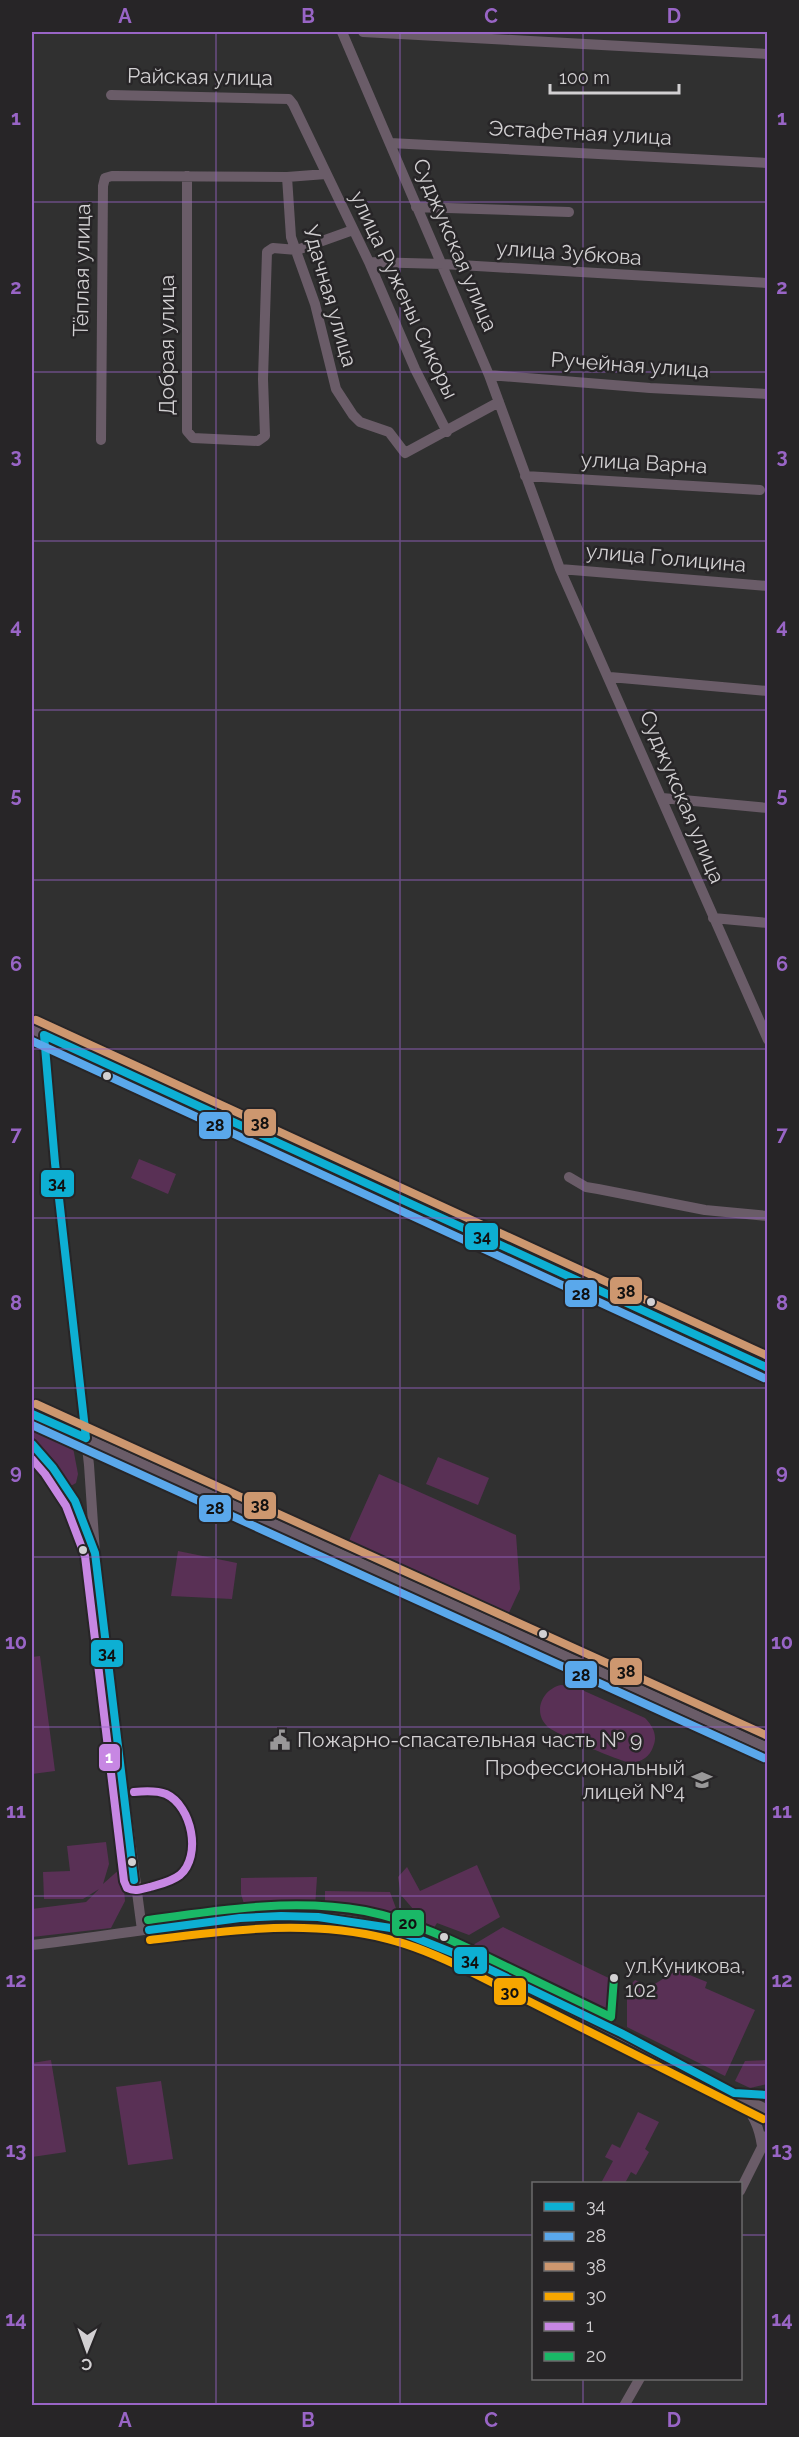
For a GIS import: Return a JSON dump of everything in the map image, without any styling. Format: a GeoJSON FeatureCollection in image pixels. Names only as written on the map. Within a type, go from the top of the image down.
{"type":"FeatureCollection","features":[{"type":"Feature","properties":{"kind":"street","name":"Суджукская улица"},"geometry":{"type":"LineString","coordinates":[[342,32],[489,375],[561,569],[767,1036]]}},
{"type":"Feature","properties":{"kind":"street"},"geometry":{"type":"LineString","coordinates":[[363,32],[768,54]]}},
{"type":"Feature","properties":{"kind":"street","name":"Райская улица"},"geometry":{"type":"LineString","coordinates":[[111,95],[289,99]]}},
{"type":"Feature","properties":{"kind":"street","name":"улица Ружены Сикоры"},"geometry":{"type":"LineString","coordinates":[[289,99],[369,262],[415,369],[447,432]]}},
{"type":"Feature","properties":{"kind":"street","name":"Эстафетная улица"},"geometry":{"type":"LineString","coordinates":[[390,143],[768,162]]}},
{"type":"Feature","properties":{"kind":"street","name":"Тёплая улица"},"geometry":{"type":"LineString","coordinates":[[100,440],[100,296],[105,178],[112,176],[287,177],[326,174]]}},
{"type":"Feature","properties":{"kind":"street","name":"Добрая улица"},"geometry":{"type":"LineString","coordinates":[[187,176],[187,435],[193,438],[258,441],[264,436],[266,255],[273,248],[297,250]]}},
{"type":"Feature","properties":{"kind":"street","name":"Удачная улица"},"geometry":{"type":"LineString","coordinates":[[287,177],[289,226],[315,304],[336,389],[352,415],[360,422],[389,432],[405,453],[447,432]]}},
{"type":"Feature","properties":{"kind":"street"},"geometry":{"type":"LineString","coordinates":[[417,207],[569,212]]}},
{"type":"Feature","properties":{"kind":"street"},"geometry":{"type":"LineString","coordinates":[[297,250],[353,230]]}},
{"type":"Feature","properties":{"kind":"street","name":"улица Зубкова"},"geometry":{"type":"LineString","coordinates":[[369,262],[443,264],[768,283]]}},
{"type":"Feature","properties":{"kind":"street","name":"Ручейная улица"},"geometry":{"type":"LineString","coordinates":[[489,375],[650,388],[768,394]]}},
{"type":"Feature","properties":{"kind":"street"},"geometry":{"type":"LineString","coordinates":[[447,432],[499,402]]}},
{"type":"Feature","properties":{"kind":"street","name":"улица Варна"},"geometry":{"type":"LineString","coordinates":[[525,476],[760,490]]}},
{"type":"Feature","properties":{"kind":"street","name":"улица Голицина"},"geometry":{"type":"LineString","coordinates":[[561,569],[768,586]]}},
{"type":"Feature","properties":{"kind":"street"},"geometry":{"type":"LineString","coordinates":[[610,677],[768,692]]}},
{"type":"Feature","properties":{"kind":"street"},"geometry":{"type":"LineString","coordinates":[[662,798],[768,808]]}},
{"type":"Feature","properties":{"kind":"street"},"geometry":{"type":"LineString","coordinates":[[713,918],[768,923]]}},
{"type":"Feature","properties":{"kind":"street"},"geometry":{"type":"LineString","coordinates":[[32,1030],[768,1368]]}},
{"type":"Feature","properties":{"kind":"street"},"geometry":{"type":"LineString","coordinates":[[44,1035],[55,1163],[89,1466],[95,1553],[142,1930]]}},
{"type":"Feature","properties":{"kind":"street"},"geometry":{"type":"LineString","coordinates":[[569,1177],[598,1190],[705,1210],[768,1216]]}},
{"type":"Feature","properties":{"kind":"street"},"geometry":{"type":"LineString","coordinates":[[32,1414],[768,1748]]}},
{"type":"Feature","properties":{"kind":"street"},"geometry":{"type":"LineString","coordinates":[[32,1444],[53,1468],[75,1501],[95,1553]]}},
{"type":"Feature","properties":{"kind":"street"},"geometry":{"type":"LineString","coordinates":[[75,1501],[86,1487],[89,1466]]}},
{"type":"Feature","properties":{"kind":"street"},"geometry":{"type":"LineString","coordinates":[[32,1945],[240,1918],[281,1916],[318,1917],[391,1928],[466,1958],[621,2033],[768,2110]]}},
{"type":"Feature","properties":{"kind":"street"},"geometry":{"type":"LineString","coordinates":[[734,2093],[768,2095]]}},
{"type":"Feature","properties":{"kind":"street"},"geometry":{"type":"LineString","coordinates":[[734,2093],[753,2115],[759,2128],[762,2146]]}},
{"type":"Feature","properties":{"kind":"street"},"geometry":{"type":"LineString","coordinates":[[742,2190],[768,2134]]}},
{"type":"Feature","properties":{"kind":"street"},"geometry":{"type":"LineString","coordinates":[[624,2406],[639,2380]]}},
{"type":"Feature","properties":{"kind":"shaded area"},"geometry":{"type":"Polygon","coordinates":[[[139,1159],[176,1174],[168,1194],[131,1178],[139,1159]]]}},
{"type":"Feature","properties":{"kind":"shaded area"},"geometry":{"type":"Polygon","coordinates":[[[32,1422],[71,1437],[78,1474],[76,1483],[69,1487],[32,1438],[32,1422]]]}},
{"type":"Feature","properties":{"kind":"shaded area"},"geometry":{"type":"Polygon","coordinates":[[[438,1457],[489,1478],[478,1505],[426,1484],[438,1457]]]}},
{"type":"Feature","properties":{"kind":"shaded area"},"geometry":{"type":"Polygon","coordinates":[[[379,1474],[516,1535],[520,1589],[507,1617],[347,1545],[379,1474]]]}},
{"type":"Feature","properties":{"kind":"shaded area"},"geometry":{"type":"Polygon","coordinates":[[[178,1551],[237,1563],[232,1599],[171,1596],[178,1551]]]}},
{"type":"Feature","properties":{"kind":"shaded area"},"geometry":{"type":"Polygon","coordinates":[[[40,1656],[55,1771],[32,1774],[32,1657],[40,1656]]]}},
{"type":"Feature","properties":{"kind":"shaded area"},"geometry":{"type":"Polygon","coordinates":[[[561,1685],[573,1686],[645,1718],[655,1735],[650,1753],[639,1761],[626,1762],[548,1727],[541,1715],[541,1702],[549,1691],[561,1685]]]}},
{"type":"Feature","properties":{"kind":"shaded area"},"geometry":{"type":"Polygon","coordinates":[[[106,1842],[109,1864],[103,1884],[122,1867],[125,1901],[111,1928],[32,1937],[32,1909],[86,1902],[99,1889],[83,1899],[44,1899],[43,1872],[70,1871],[67,1846],[106,1842]]]}},
{"type":"Feature","properties":{"kind":"shaded area"},"geometry":{"type":"Polygon","coordinates":[[[477,1865],[500,1917],[469,1935],[437,1923],[432,1931],[401,1895],[398,1877],[407,1867],[420,1891],[477,1865]]]}},
{"type":"Feature","properties":{"kind":"shaded area"},"geometry":{"type":"Polygon","coordinates":[[[317,1877],[315,1908],[245,1907],[241,1894],[241,1878],[317,1877]]]}},
{"type":"Feature","properties":{"kind":"shaded area"},"geometry":{"type":"Polygon","coordinates":[[[325,1891],[390,1892],[401,1922],[325,1910],[325,1891]]]}},
{"type":"Feature","properties":{"kind":"shaded area"},"geometry":{"type":"Polygon","coordinates":[[[503,1927],[617,1982],[615,2022],[468,1948],[503,1927]]]}},
{"type":"Feature","properties":{"kind":"shaded area"},"geometry":{"type":"Polygon","coordinates":[[[677,1970],[707,1982],[705,1988],[755,2010],[725,2076],[627,2027],[627,1989],[635,1980],[650,1987],[677,1970]]]}},
{"type":"Feature","properties":{"kind":"shaded area"},"geometry":{"type":"Polygon","coordinates":[[[51,2060],[66,2152],[32,2157],[32,2063],[51,2060]]]}},
{"type":"Feature","properties":{"kind":"shaded area"},"geometry":{"type":"Polygon","coordinates":[[[767,2060],[767,2084],[750,2088],[735,2081],[745,2061],[767,2060]]]}},
{"type":"Feature","properties":{"kind":"shaded area"},"geometry":{"type":"Polygon","coordinates":[[[161,2081],[173,2159],[128,2165],[116,2087],[161,2081]]]}},
{"type":"Feature","properties":{"kind":"shaded area"},"geometry":{"type":"Polygon","coordinates":[[[638,2112],[659,2122],[645,2149],[649,2152],[636,2175],[631,2172],[626,2182],[602,2182],[613,2161],[605,2157],[612,2144],[620,2148],[638,2112]]]}},
{"type":"Feature","properties":{"kind":"transit line","name":"38"},"geometry":{"type":"LineString","coordinates":[[36,1020],[768,1356]]}},
{"type":"Feature","properties":{"kind":"transit line","name":"34"},"geometry":{"type":"LineString","coordinates":[[32,1414],[86,1438],[55,1163],[44,1035],[768,1368]]}},
{"type":"Feature","properties":{"kind":"transit line","name":"28"},"geometry":{"type":"LineString","coordinates":[[32,1041],[764,1378]]}},
{"type":"Feature","properties":{"kind":"transit line","name":"38"},"geometry":{"type":"LineString","coordinates":[[36,1404],[768,1736]]}},
{"type":"Feature","properties":{"kind":"transit line","name":"28"},"geometry":{"type":"LineString","coordinates":[[32,1425],[764,1758]]}},
{"type":"Feature","properties":{"kind":"transit line","name":"34"},"geometry":{"type":"LineString","coordinates":[[32,1444],[53,1468],[75,1501],[95,1553],[134,1880]]}},
{"type":"Feature","properties":{"kind":"transit line","name":"1"},"geometry":{"type":"LineString","coordinates":[[32,1459],[66,1506],[85,1556],[124,1881],[127,1888],[136,1890],[180,1875],[187,1867],[192,1844],[188,1820],[175,1800],[158,1792],[134,1792]]}},
{"type":"Feature","properties":{"kind":"transit line","name":"20"},"geometry":{"type":"LineString","coordinates":[[148,1920],[229,1909],[283,1905],[338,1907],[365,1911],[384,1915],[437,1934],[611,2017],[614,1978]]}},
{"type":"Feature","properties":{"kind":"transit line","name":"34"},"geometry":{"type":"LineString","coordinates":[[149,1930],[240,1918],[281,1916],[318,1917],[391,1928],[466,1958],[621,2033],[734,2093],[768,2095]]}},
{"type":"Feature","properties":{"kind":"transit line","name":"30"},"geometry":{"type":"LineString","coordinates":[[150,1940],[269,1928],[329,1929],[388,1939],[459,1966],[763,2119]]}},
{"type":"Feature","properties":{"kind":"place","name":"Пожарно-спасательная часть № 9"},"geometry":{"type":"Point","coordinates":[280,1740]}},
{"type":"Feature","properties":{"kind":"place","name":"Профессиональный лицей №4"},"geometry":{"type":"Point","coordinates":[702,1780]}},
{"type":"Feature","properties":{"kind":"place","name":"ул.Куникова, 102"},"geometry":{"type":"Point","coordinates":[614,1978]}}]}
